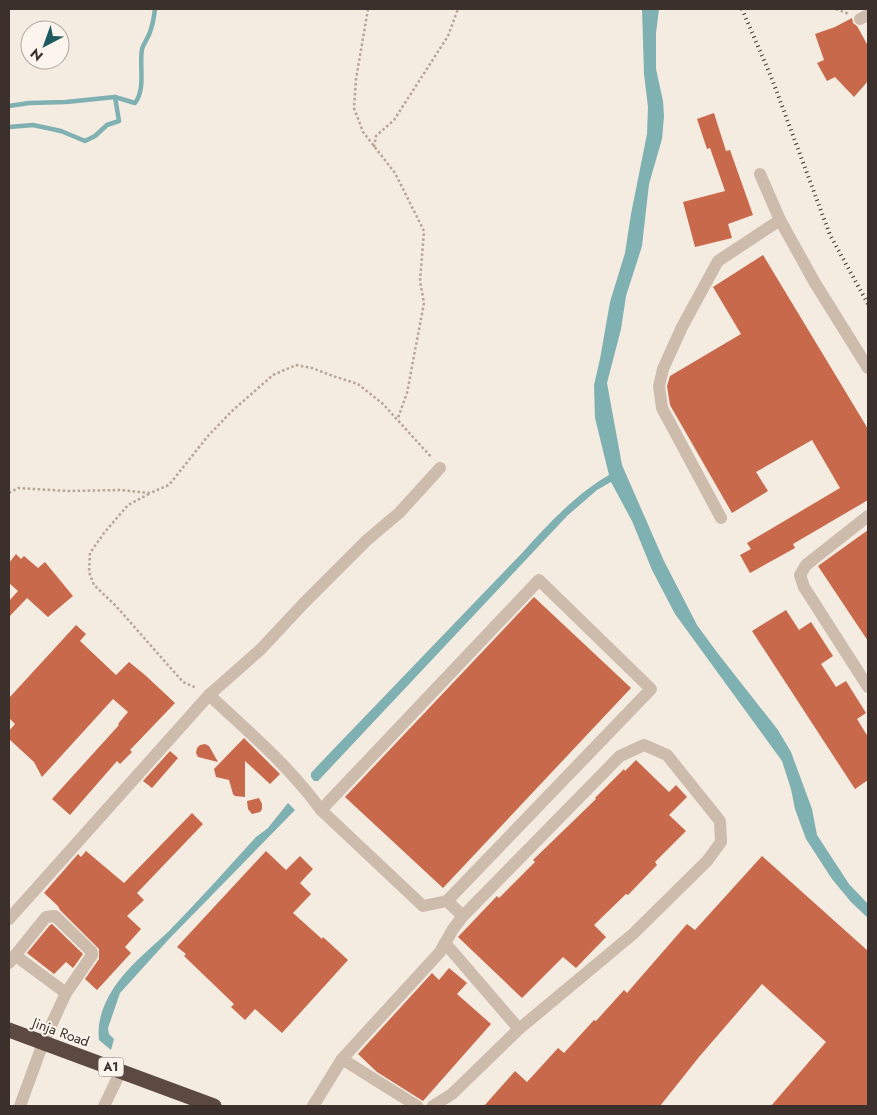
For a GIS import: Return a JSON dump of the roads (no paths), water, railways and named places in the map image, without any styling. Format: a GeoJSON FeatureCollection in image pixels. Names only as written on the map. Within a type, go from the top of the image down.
{"type":"FeatureCollection","features":[{"type":"Feature","properties":{"kind":"highway","name":"Jinja Road"},"geometry":{"type":"LineString","coordinates":[[9,1030],[214,1106]]}},
{"type":"Feature","properties":{"kind":"street"},"geometry":{"type":"LineString","coordinates":[[760,174],[780,220],[815,283],[868,368]]}},
{"type":"Feature","properties":{"kind":"street"},"geometry":{"type":"LineString","coordinates":[[721,518],[662,408],[660,386],[663,369],[682,327],[718,261],[780,220]]}},
{"type":"Feature","properties":{"kind":"street"},"geometry":{"type":"LineString","coordinates":[[9,919],[209,694],[261,649],[304,602],[399,513],[440,468]]}},
{"type":"Feature","properties":{"kind":"street"},"geometry":{"type":"LineString","coordinates":[[868,516],[806,565],[800,575],[804,587],[868,687]]}},
{"type":"Feature","properties":{"kind":"street"},"geometry":{"type":"LineString","coordinates":[[209,694],[310,795],[321,810],[423,906],[447,901],[651,689],[539,580],[321,810]]}},
{"type":"Feature","properties":{"kind":"street"},"geometry":{"type":"LineString","coordinates":[[313,1106],[342,1060],[434,960],[463,916],[620,756],[644,745],[667,756],[720,821],[721,842],[707,861],[633,934],[519,1029],[452,1094],[433,1106]]}},
{"type":"Feature","properties":{"kind":"street"},"geometry":{"type":"LineString","coordinates":[[447,901],[463,916]]}},
{"type":"Feature","properties":{"kind":"street"},"geometry":{"type":"LineString","coordinates":[[20,1106],[42,1043],[66,993],[92,955],[92,952],[55,916],[46,917],[12,959],[66,993]]}},
{"type":"Feature","properties":{"kind":"street"},"geometry":{"type":"LineString","coordinates":[[445,943],[519,1029]]}},
{"type":"Feature","properties":{"kind":"street"},"geometry":{"type":"LineString","coordinates":[[342,1060],[417,1106]]}},
{"type":"Feature","properties":{"kind":"street"},"geometry":{"type":"LineString","coordinates":[[104,1106],[121,1071]]}},
{"type":"Feature","properties":{"kind":"water"},"geometry":{"type":"Polygon","coordinates":[[[642,9],[659,9],[656,33],[656,69],[663,101],[664,116],[662,139],[649,184],[642,246],[626,296],[621,329],[607,383],[622,465],[664,561],[697,625],[778,730],[791,752],[812,809],[817,835],[849,884],[868,904],[868,918],[851,902],[832,879],[806,839],[795,809],[782,761],[675,614],[652,570],[632,521],[611,482],[597,490],[567,516],[318,781],[314,781],[311,777],[311,773],[325,758],[553,520],[585,491],[609,475],[595,418],[594,385],[610,302],[625,253],[647,134],[648,107],[644,74],[642,9]]]}},
{"type":"Feature","properties":{"kind":"water"},"geometry":{"type":"Polygon","coordinates":[[[288,803],[295,810],[169,939],[120,993],[108,1028],[109,1034],[114,1039],[111,1050],[99,1040],[99,1026],[109,995],[119,981],[169,931],[256,837],[268,828],[288,803]]]}},
{"type":"Feature","properties":{"kind":"waterway"},"geometry":{"type":"LineString","coordinates":[[9,106],[115,97],[135,103],[141,84],[142,49],[151,29],[155,9]]}},
{"type":"Feature","properties":{"kind":"waterway"},"geometry":{"type":"LineString","coordinates":[[9,127],[33,125],[61,131],[85,141],[95,136],[107,125],[119,121],[115,97]]}},
{"type":"Feature","properties":{"kind":"railway"},"geometry":{"type":"LineString","coordinates":[[742,9],[772,79],[830,235],[868,304]]}}]}
